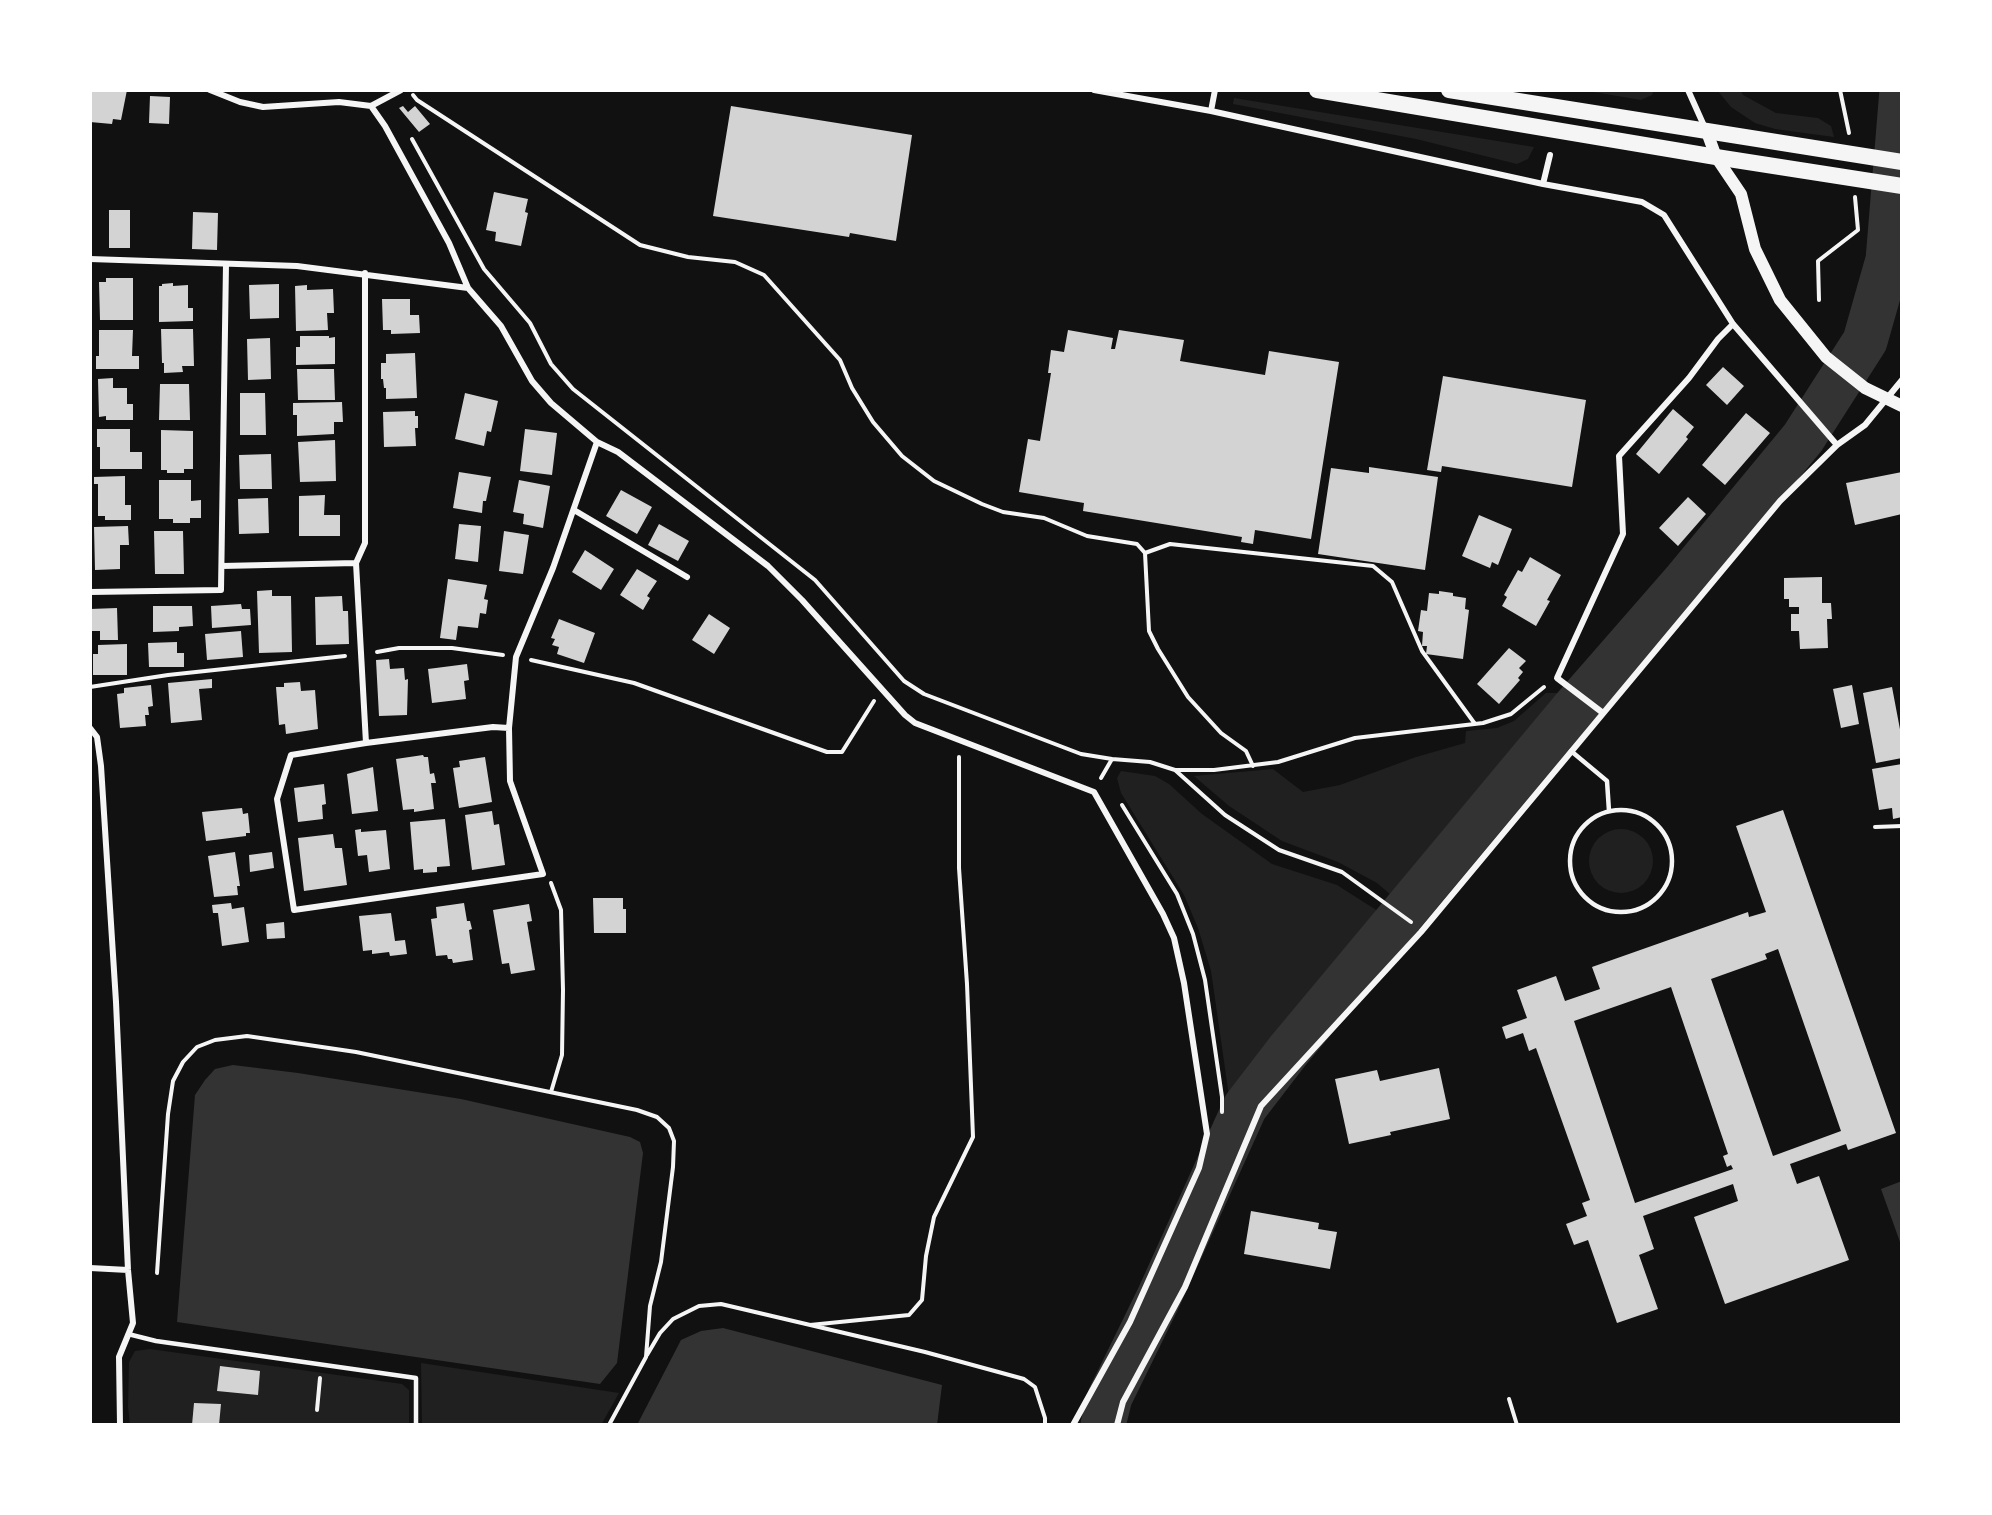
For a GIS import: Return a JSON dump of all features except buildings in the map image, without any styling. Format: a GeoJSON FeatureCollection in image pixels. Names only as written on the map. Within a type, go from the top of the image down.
{"type":"FeatureCollection","features":[{"type":"Feature","properties":{"kind":"highway"},"geometry":{"type":"LineString","coordinates":[[1317,90],[1902,186]]}},
{"type":"Feature","properties":{"kind":"highway"},"geometry":{"type":"LineString","coordinates":[[1449,90],[1902,162]]}},
{"type":"Feature","properties":{"kind":"main road"},"geometry":{"type":"LineString","coordinates":[[1707,132],[1716,157],[1741,194],[1755,249],[1780,300],[1826,357],[1864,388],[1902,406]]}},
{"type":"Feature","properties":{"kind":"street"},"geometry":{"type":"LineString","coordinates":[[210,90],[240,102],[263,107],[339,102],[371,106],[401,90]]}},
{"type":"Feature","properties":{"kind":"street"},"geometry":{"type":"LineString","coordinates":[[1094,90],[1211,111],[1542,184],[1642,202],[1664,214],[1733,324],[1837,446]]}},
{"type":"Feature","properties":{"kind":"street"},"geometry":{"type":"LineString","coordinates":[[1211,111],[1215,90]]}},
{"type":"Feature","properties":{"kind":"street"},"geometry":{"type":"LineString","coordinates":[[1688,90],[1707,132]]}},
{"type":"Feature","properties":{"kind":"street"},"geometry":{"type":"LineString","coordinates":[[371,106],[385,126],[449,243],[468,288],[501,326],[532,381],[552,403],[597,442],[618,452],[768,566],[802,600],[905,715],[915,723],[1094,792],[1163,914],[1174,938],[1184,983],[1207,1134],[1199,1168],[1130,1322],[1073,1425]]}},
{"type":"Feature","properties":{"kind":"street"},"geometry":{"type":"LineString","coordinates":[[1542,184],[1550,155]]}},
{"type":"Feature","properties":{"kind":"street"},"geometry":{"type":"LineString","coordinates":[[90,259],[297,266],[468,288]]}},
{"type":"Feature","properties":{"kind":"street"},"geometry":{"type":"LineString","coordinates":[[90,592],[221,590],[226,264]]}},
{"type":"Feature","properties":{"kind":"street"},"geometry":{"type":"LineString","coordinates":[[365,273],[365,543],[356,563],[366,743]]}},
{"type":"Feature","properties":{"kind":"street"},"geometry":{"type":"LineString","coordinates":[[1603,713],[1557,678],[1623,534],[1619,456],[1689,378],[1718,339],[1733,324]]}},
{"type":"Feature","properties":{"kind":"street"},"geometry":{"type":"LineString","coordinates":[[1117,1425],[1123,1402],[1185,1287],[1261,1106],[1421,932],[1780,501],[1837,446],[1865,425],[1902,380]]}},
{"type":"Feature","properties":{"kind":"street"},"geometry":{"type":"LineString","coordinates":[[509,728],[493,727],[291,755],[277,799],[294,910],[543,874],[510,781],[509,728],[516,657],[553,568],[597,442]]}},
{"type":"Feature","properties":{"kind":"street"},"geometry":{"type":"LineString","coordinates":[[574,510],[687,577]]}},
{"type":"Feature","properties":{"kind":"street"},"geometry":{"type":"LineString","coordinates":[[222,566],[356,563]]}},
{"type":"Feature","properties":{"kind":"street"},"geometry":{"type":"LineString","coordinates":[[90,728],[97,737],[101,766],[116,1002],[128,1270],[133,1323],[119,1357],[120,1425]]}},
{"type":"Feature","properties":{"kind":"street"},"geometry":{"type":"LineString","coordinates":[[90,1268],[128,1270]]}},
{"type":"Feature","properties":{"kind":"lane"},"geometry":{"type":"LineString","coordinates":[[1571,751],[1607,781],[1609,811]]}},
{"type":"Feature","properties":{"kind":"lane"},"geometry":{"type":"LineString","coordinates":[[1625,810],[1640,813],[1653,821],[1664,833],[1670,847],[1672,863],[1669,878],[1662,892],[1650,903],[1635,910],[1619,912],[1603,909],[1589,901],[1578,888],[1571,873],[1570,857],[1574,841],[1583,827],[1595,817],[1609,811],[1625,810]]}},
{"type":"Feature","properties":{"kind":"lane"},"geometry":{"type":"LineString","coordinates":[[128,1335],[416,1378],[416,1425]]}},
{"type":"Feature","properties":{"kind":"path"},"geometry":{"type":"LineString","coordinates":[[409,90],[417,100],[640,245],[688,257],[735,262],[764,275],[840,360],[852,388],[880,431],[902,456],[934,481],[1003,512],[1044,518],[1087,536],[1137,544],[1145,553],[1149,631],[1158,649],[1194,704],[1221,733],[1246,751],[1253,766]]}},
{"type":"Feature","properties":{"kind":"path"},"geometry":{"type":"LineString","coordinates":[[408,132],[484,269],[530,323],[551,364],[562,378],[815,580],[904,681],[924,694],[1081,754],[1150,762],[1176,770],[1214,770],[1278,762],[1355,738],[1475,724],[1511,714],[1557,678]]}},
{"type":"Feature","properties":{"kind":"path"},"geometry":{"type":"LineString","coordinates":[[1819,300],[1818,261],[1858,230]]}},
{"type":"Feature","properties":{"kind":"path"},"geometry":{"type":"LineString","coordinates":[[1145,553],[1170,544],[1373,567],[1392,582],[1422,651],[1475,724]]}},
{"type":"Feature","properties":{"kind":"path"},"geometry":{"type":"LineString","coordinates":[[90,687],[168,675],[361,655],[399,648],[452,648],[516,657],[634,684],[827,752],[842,752],[881,689]]}},
{"type":"Feature","properties":{"kind":"path"},"geometry":{"type":"LineString","coordinates":[[810,1325],[909,1315],[922,1300],[926,1256],[934,1217],[974,1137],[968,984],[959,868],[959,741]]}},
{"type":"Feature","properties":{"kind":"path"},"geometry":{"type":"LineString","coordinates":[[1094,792],[1112,759]]}},
{"type":"Feature","properties":{"kind":"path"},"geometry":{"type":"LineString","coordinates":[[1176,770],[1225,815],[1279,850],[1342,872],[1413,923]]}},
{"type":"Feature","properties":{"kind":"path"},"geometry":{"type":"LineString","coordinates":[[1875,827],[1902,826]]}},
{"type":"Feature","properties":{"kind":"path"},"geometry":{"type":"LineString","coordinates":[[543,874],[553,885],[561,910],[562,1055],[551,1092]]}},
{"type":"Feature","properties":{"kind":"path"},"geometry":{"type":"LineString","coordinates":[[157,1273],[168,1114],[173,1081],[183,1062],[197,1047],[215,1040],[247,1036],[356,1052],[637,1110],[657,1117],[669,1128],[674,1141],[673,1167],[661,1262],[650,1306],[646,1356]]}},
{"type":"Feature","properties":{"kind":"path"},"geometry":{"type":"LineString","coordinates":[[609,1425],[660,1333],[673,1319],[699,1306],[721,1304],[925,1352],[1024,1379],[1035,1388],[1046,1425]]}},
{"type":"Feature","properties":{"kind":"path"},"geometry":{"type":"LineString","coordinates":[[317,1410],[321,1365]]}},
{"type":"Feature","properties":{"kind":"path"},"geometry":{"type":"LineString","coordinates":[[1509,1399],[1517,1425]]}},
{"type":"Feature","properties":{"kind":"shaded area"},"geometry":{"type":"Polygon","coordinates":[[[1582,90],[1654,90],[1652,95],[1641,100],[1582,90]]]}},
{"type":"Feature","properties":{"kind":"shaded area"},"geometry":{"type":"Polygon","coordinates":[[[1717,90],[1740,90],[1743,95],[1776,113],[1818,118],[1831,126],[1834,137],[1775,129],[1755,123],[1731,107],[1717,90]]]}},
{"type":"Feature","properties":{"kind":"shaded area"},"geometry":{"type":"Polygon","coordinates":[[[1234,98],[1534,147],[1528,159],[1517,164],[1416,139],[1233,104],[1234,98]]]}},
{"type":"Feature","properties":{"kind":"shaded area"},"geometry":{"type":"Polygon","coordinates":[[[1546,693],[1559,693],[1567,699],[1398,901],[1377,883],[1338,862],[1282,841],[1229,806],[1194,776],[1273,769],[1303,792],[1340,785],[1416,757],[1465,743],[1466,731],[1497,728],[1514,721],[1546,693]]]}},
{"type":"Feature","properties":{"kind":"shaded area"},"geometry":{"type":"Polygon","coordinates":[[[1121,771],[1155,776],[1169,784],[1202,814],[1272,864],[1337,885],[1384,915],[1257,1068],[1231,1110],[1211,971],[1198,928],[1184,895],[1121,793],[1117,778],[1121,771]]]}},
{"type":"Feature","properties":{"kind":"shaded area"},"geometry":{"type":"Polygon","coordinates":[[[1621,829],[1644,838],[1653,861],[1644,884],[1621,893],[1598,884],[1589,861],[1598,838],[1621,829]]]}},
{"type":"Feature","properties":{"kind":"shaded area"},"geometry":{"type":"Polygon","coordinates":[[[233,1065],[461,1099],[630,1137],[640,1142],[643,1153],[617,1363],[600,1384],[177,1322],[195,1095],[215,1069],[233,1065]]]}},
{"type":"Feature","properties":{"kind":"shaded area"},"geometry":{"type":"Polygon","coordinates":[[[1902,1181],[1902,1241],[1900,1242],[1881,1189],[1902,1181]]]}},
{"type":"Feature","properties":{"kind":"shaded area"},"geometry":{"type":"Polygon","coordinates":[[[723,1328],[942,1385],[937,1425],[637,1425],[681,1340],[701,1331],[723,1328]]]}},
{"type":"Feature","properties":{"kind":"shaded area"},"geometry":{"type":"Polygon","coordinates":[[[150,1349],[402,1384],[409,1390],[409,1425],[130,1425],[129,1362],[135,1351],[150,1349]]]}},
{"type":"Feature","properties":{"kind":"shaded area"},"geometry":{"type":"Polygon","coordinates":[[[421,1363],[619,1393],[601,1425],[422,1425],[421,1363]]]}},
{"type":"Feature","properties":{"kind":"waterway"},"geometry":{"type":"LineString","coordinates":[[1103,1425],[1110,1397],[1158,1299],[1245,1107],[1288,1051],[1803,438],[1865,341],[1888,260],[1902,90]]}}]}
